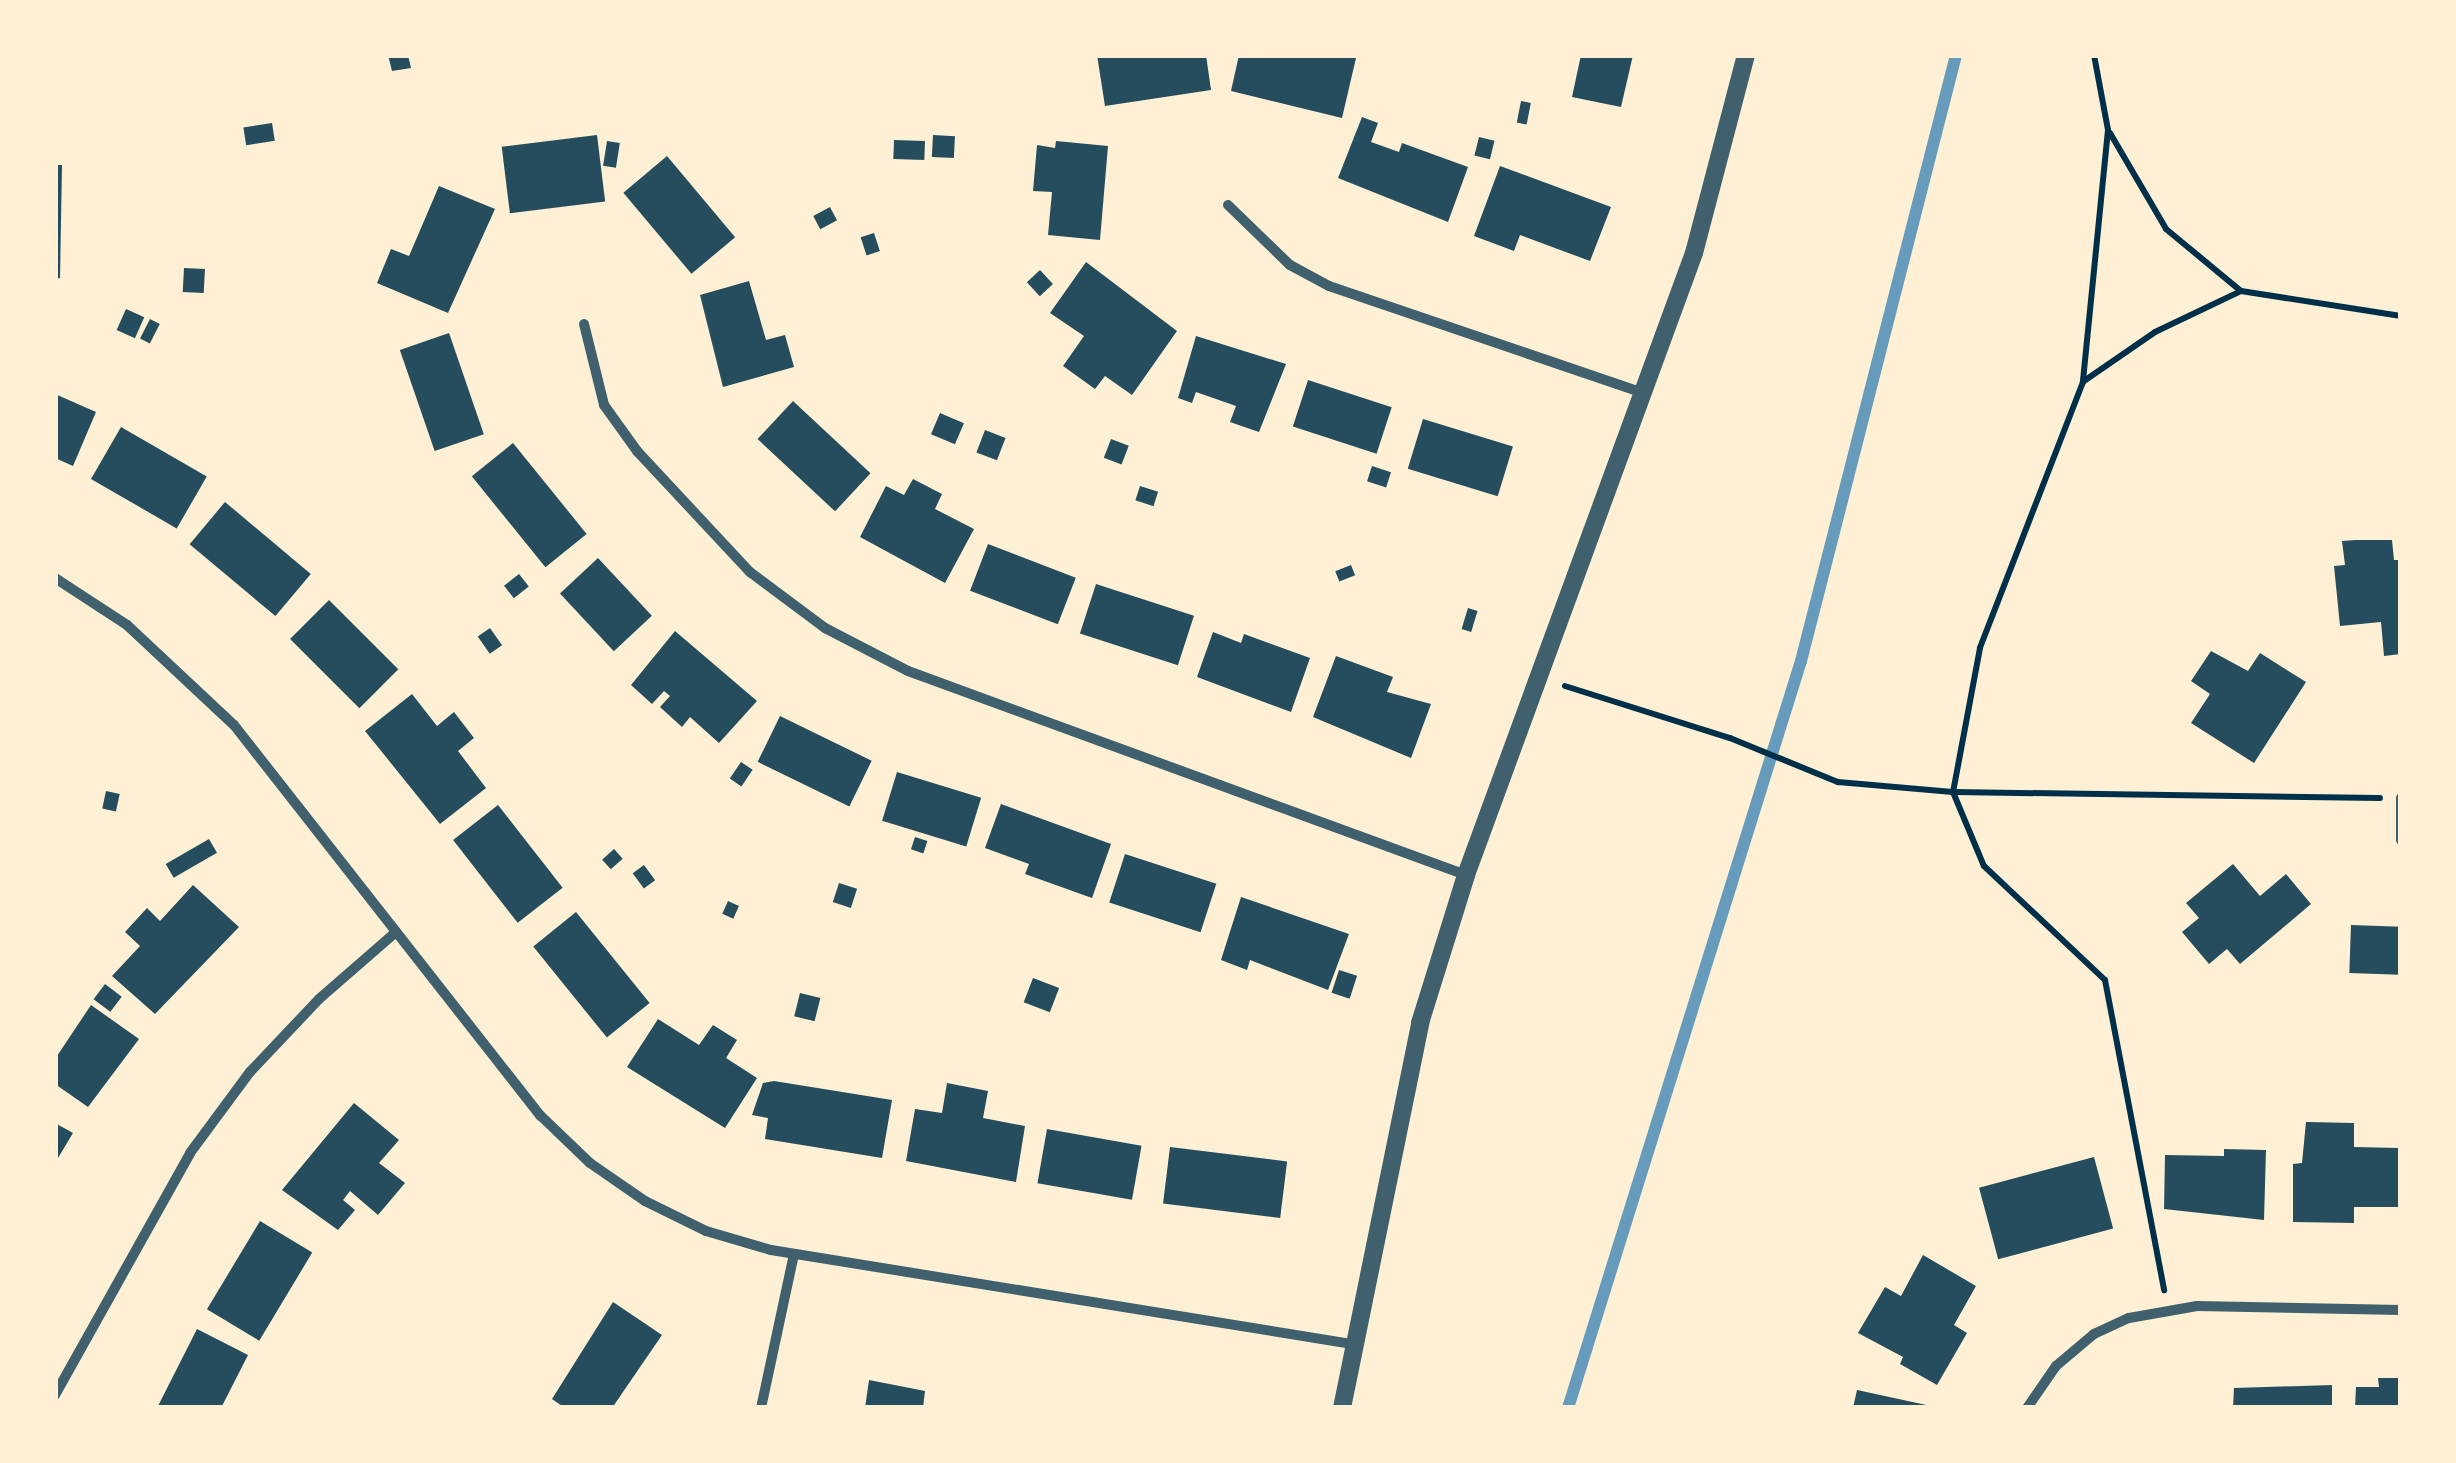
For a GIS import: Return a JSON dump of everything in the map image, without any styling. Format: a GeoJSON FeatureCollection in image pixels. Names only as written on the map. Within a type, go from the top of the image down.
{"type":"FeatureCollection","features":[{"type":"Feature","properties":{"kind":"street"},"geometry":{"type":"LineString","coordinates":[[1342,1408],[1420,1023],[1466,875],[1694,253],[1746,55]]}},
{"type":"Feature","properties":{"kind":"street"},"geometry":{"type":"LineString","coordinates":[[1228,204],[1290,266],[1330,286],[1643,393]]}},
{"type":"Feature","properties":{"kind":"street"},"geometry":{"type":"LineString","coordinates":[[584,324],[604,404],[638,451],[750,572],[825,628],[908,672],[1466,875]]}},
{"type":"Feature","properties":{"kind":"street"},"geometry":{"type":"LineString","coordinates":[[55,578],[183,672],[234,725],[540,1116],[590,1163],[645,1201],[706,1230],[794,1254],[1352,1344]]}},
{"type":"Feature","properties":{"kind":"street"},"geometry":{"type":"LineString","coordinates":[[2401,798],[2401,840]]}},
{"type":"Feature","properties":{"kind":"street"},"geometry":{"type":"LineString","coordinates":[[55,1395],[190,1154],[250,1072],[319,998],[396,932]]}},
{"type":"Feature","properties":{"kind":"street"},"geometry":{"type":"LineString","coordinates":[[761,1408],[794,1254]]}},
{"type":"Feature","properties":{"kind":"street"},"geometry":{"type":"LineString","coordinates":[[2027,1408],[2056,1366],[2094,1334],[2168,1308],[2401,1310]]}},
{"type":"Feature","properties":{"kind":"path"},"geometry":{"type":"LineString","coordinates":[[2094,55],[2108,130],[2083,382],[1980,648],[1953,792],[1984,866],[2105,980],[2168,1308]]}},
{"type":"Feature","properties":{"kind":"path"},"geometry":{"type":"LineString","coordinates":[[2108,130],[2166,229],[2241,291],[2401,316]]}},
{"type":"Feature","properties":{"kind":"path"},"geometry":{"type":"LineString","coordinates":[[2083,382],[2155,332],[2241,291]]}},
{"type":"Feature","properties":{"kind":"path"},"geometry":{"type":"LineString","coordinates":[[1540,676],[1730,738],[1838,782],[1953,792],[2401,798]]}},
{"type":"Feature","properties":{"kind":"building"},"geometry":{"type":"Polygon","coordinates":[[[388,55],[408,55],[411,68],[392,71],[388,55]]]}},
{"type":"Feature","properties":{"kind":"building"},"geometry":{"type":"Polygon","coordinates":[[[1097,55],[1206,55],[1211,90],[1105,106],[1097,55]]]}},
{"type":"Feature","properties":{"kind":"building"},"geometry":{"type":"Polygon","coordinates":[[[1239,55],[1356,58],[1342,118],[1231,91],[1239,55]]]}},
{"type":"Feature","properties":{"kind":"building"},"geometry":{"type":"Polygon","coordinates":[[[1581,55],[1633,55],[1621,107],[1572,97],[1581,55]]]}},
{"type":"Feature","properties":{"kind":"building"},"geometry":{"type":"Polygon","coordinates":[[[1521,101],[1531,103],[1527,125],[1517,123],[1521,101]]]}},
{"type":"Feature","properties":{"kind":"building"},"geometry":{"type":"Polygon","coordinates":[[[1362,117],[1378,123],[1371,142],[1399,152],[1402,143],[1468,167],[1448,222],[1338,178],[1362,117]]]}},
{"type":"Feature","properties":{"kind":"building"},"geometry":{"type":"Polygon","coordinates":[[[272,123],[275,141],[246,145],[243,128],[272,123]]]}},
{"type":"Feature","properties":{"kind":"building"},"geometry":{"type":"Polygon","coordinates":[[[597,135],[605,202],[510,213],[502,147],[597,135]]]}},
{"type":"Feature","properties":{"kind":"building"},"geometry":{"type":"Polygon","coordinates":[[[933,135],[955,136],[954,158],[932,157],[933,135]]]}},
{"type":"Feature","properties":{"kind":"building"},"geometry":{"type":"Polygon","coordinates":[[[1479,137],[1495,141],[1490,159],[1474,155],[1479,137]]]}},
{"type":"Feature","properties":{"kind":"building"},"geometry":{"type":"Polygon","coordinates":[[[894,140],[925,141],[924,160],[893,159],[894,140]]]}},
{"type":"Feature","properties":{"kind":"building"},"geometry":{"type":"Polygon","coordinates":[[[607,141],[620,143],[616,168],[603,166],[607,141]]]}},
{"type":"Feature","properties":{"kind":"building"},"geometry":{"type":"Polygon","coordinates":[[[1056,141],[1108,146],[1100,240],[1048,235],[1052,192],[1033,191],[1037,145],[1055,148],[1056,141]]]}},
{"type":"Feature","properties":{"kind":"building"},"geometry":{"type":"Polygon","coordinates":[[[667,156],[735,237],[691,274],[623,193],[667,156]]]}},
{"type":"Feature","properties":{"kind":"building"},"geometry":{"type":"Polygon","coordinates":[[[55,165],[62,165],[60,278],[55,279],[55,165]]]}},
{"type":"Feature","properties":{"kind":"building"},"geometry":{"type":"Polygon","coordinates":[[[1500,166],[1611,207],[1590,261],[1520,235],[1514,251],[1474,236],[1500,166]]]}},
{"type":"Feature","properties":{"kind":"building"},"geometry":{"type":"Polygon","coordinates":[[[439,186],[495,209],[448,313],[377,283],[391,249],[409,256],[439,186]]]}},
{"type":"Feature","properties":{"kind":"building"},"geometry":{"type":"Polygon","coordinates":[[[830,207],[837,220],[820,229],[813,216],[830,207]]]}},
{"type":"Feature","properties":{"kind":"building"},"geometry":{"type":"Polygon","coordinates":[[[874,233],[880,251],[867,255],[861,237],[874,233]]]}},
{"type":"Feature","properties":{"kind":"building"},"geometry":{"type":"Polygon","coordinates":[[[1086,262],[1177,331],[1132,395],[1105,376],[1095,389],[1063,366],[1084,336],[1050,313],[1086,262]]]}},
{"type":"Feature","properties":{"kind":"building"},"geometry":{"type":"Polygon","coordinates":[[[184,268],[205,269],[204,293],[183,292],[184,268]]]}},
{"type":"Feature","properties":{"kind":"building"},"geometry":{"type":"Polygon","coordinates":[[[1040,270],[1053,284],[1040,296],[1027,282],[1040,270]]]}},
{"type":"Feature","properties":{"kind":"building"},"geometry":{"type":"Polygon","coordinates":[[[749,281],[766,340],[785,335],[794,367],[723,387],[700,295],[749,281]]]}},
{"type":"Feature","properties":{"kind":"building"},"geometry":{"type":"Polygon","coordinates":[[[126,309],[144,317],[135,338],[117,330],[126,309]]]}},
{"type":"Feature","properties":{"kind":"building"},"geometry":{"type":"Polygon","coordinates":[[[150,319],[160,324],[150,344],[140,339],[150,319]]]}},
{"type":"Feature","properties":{"kind":"building"},"geometry":{"type":"Polygon","coordinates":[[[449,333],[484,434],[435,451],[400,350],[449,333]]]}},
{"type":"Feature","properties":{"kind":"building"},"geometry":{"type":"Polygon","coordinates":[[[1196,336],[1286,364],[1259,432],[1230,422],[1236,406],[1196,392],[1192,403],[1178,398],[1196,336]]]}},
{"type":"Feature","properties":{"kind":"building"},"geometry":{"type":"Polygon","coordinates":[[[1308,380],[1392,407],[1377,454],[1293,427],[1308,380]]]}},
{"type":"Feature","properties":{"kind":"building"},"geometry":{"type":"Polygon","coordinates":[[[55,394],[96,412],[73,466],[55,458],[55,394]]]}},
{"type":"Feature","properties":{"kind":"building"},"geometry":{"type":"Polygon","coordinates":[[[793,401],[871,473],[835,511],[758,439],[793,401]]]}},
{"type":"Feature","properties":{"kind":"building"},"geometry":{"type":"Polygon","coordinates":[[[940,413],[964,423],[955,444],[931,434],[940,413]]]}},
{"type":"Feature","properties":{"kind":"building"},"geometry":{"type":"Polygon","coordinates":[[[1423,419],[1513,446],[1498,496],[1408,469],[1423,419]]]}},
{"type":"Feature","properties":{"kind":"building"},"geometry":{"type":"Polygon","coordinates":[[[121,427],[207,476],[177,528],[91,479],[121,427]]]}},
{"type":"Feature","properties":{"kind":"building"},"geometry":{"type":"Polygon","coordinates":[[[985,430],[1006,438],[997,460],[976,452],[985,430]]]}},
{"type":"Feature","properties":{"kind":"building"},"geometry":{"type":"Polygon","coordinates":[[[1111,439],[1129,446],[1122,464],[1104,458],[1111,439]]]}},
{"type":"Feature","properties":{"kind":"building"},"geometry":{"type":"Polygon","coordinates":[[[513,443],[587,534],[545,567],[472,476],[513,443]]]}},
{"type":"Feature","properties":{"kind":"building"},"geometry":{"type":"Polygon","coordinates":[[[1372,466],[1391,472],[1386,487],[1367,481],[1372,466]]]}},
{"type":"Feature","properties":{"kind":"building"},"geometry":{"type":"Polygon","coordinates":[[[913,479],[942,494],[935,509],[974,529],[945,583],[860,537],[886,486],[904,495],[913,479]]]}},
{"type":"Feature","properties":{"kind":"building"},"geometry":{"type":"Polygon","coordinates":[[[1140,486],[1158,492],[1153,506],[1135,500],[1140,486]]]}},
{"type":"Feature","properties":{"kind":"building"},"geometry":{"type":"Polygon","coordinates":[[[225,502],[311,574],[275,616],[190,544],[225,502]]]}},
{"type":"Feature","properties":{"kind":"building"},"geometry":{"type":"Polygon","coordinates":[[[2392,540],[2394,560],[2401,560],[2401,654],[2384,656],[2381,622],[2340,626],[2334,566],[2345,565],[2342,541],[2392,540]]]}},
{"type":"Feature","properties":{"kind":"building"},"geometry":{"type":"Polygon","coordinates":[[[988,544],[1076,578],[1058,624],[970,591],[988,544]]]}},
{"type":"Feature","properties":{"kind":"building"},"geometry":{"type":"Polygon","coordinates":[[[598,558],[652,616],[614,651],[560,593],[598,558]]]}},
{"type":"Feature","properties":{"kind":"building"},"geometry":{"type":"Polygon","coordinates":[[[1351,565],[1355,575],[1339,582],[1335,571],[1351,565]]]}},
{"type":"Feature","properties":{"kind":"building"},"geometry":{"type":"Polygon","coordinates":[[[519,574],[529,587],[514,598],[504,586],[519,574]]]}},
{"type":"Feature","properties":{"kind":"building"},"geometry":{"type":"Polygon","coordinates":[[[1096,584],[1194,616],[1178,665],[1080,633],[1096,584]]]}},
{"type":"Feature","properties":{"kind":"building"},"geometry":{"type":"Polygon","coordinates":[[[329,600],[398,669],[359,708],[290,639],[329,600]]]}},
{"type":"Feature","properties":{"kind":"building"},"geometry":{"type":"Polygon","coordinates":[[[1468,608],[1478,611],[1471,632],[1462,629],[1468,608]]]}},
{"type":"Feature","properties":{"kind":"building"},"geometry":{"type":"Polygon","coordinates":[[[490,628],[502,645],[490,654],[478,637],[490,628]]]}},
{"type":"Feature","properties":{"kind":"building"},"geometry":{"type":"Polygon","coordinates":[[[675,631],[757,701],[719,743],[690,717],[682,727],[660,707],[670,696],[664,691],[652,704],[631,685],[675,631]]]}},
{"type":"Feature","properties":{"kind":"building"},"geometry":{"type":"Polygon","coordinates":[[[1213,632],[1241,643],[1244,634],[1310,658],[1291,712],[1197,677],[1213,632]]]}},
{"type":"Feature","properties":{"kind":"building"},"geometry":{"type":"Polygon","coordinates":[[[2211,651],[2248,671],[2260,653],[2306,682],[2254,763],[2191,723],[2210,694],[2191,681],[2211,651]]]}},
{"type":"Feature","properties":{"kind":"building"},"geometry":{"type":"Polygon","coordinates":[[[1336,656],[1393,677],[1387,692],[1431,704],[1411,758],[1313,717],[1336,656]]]}},
{"type":"Feature","properties":{"kind":"building"},"geometry":{"type":"Polygon","coordinates":[[[412,694],[437,726],[454,712],[474,738],[458,751],[486,788],[440,824],[365,731],[412,694]]]}},
{"type":"Feature","properties":{"kind":"building"},"geometry":{"type":"Polygon","coordinates":[[[780,716],[872,761],[849,807],[758,762],[780,716]]]}},
{"type":"Feature","properties":{"kind":"building"},"geometry":{"type":"Polygon","coordinates":[[[741,762],[753,770],[741,786],[730,779],[741,762]]]}},
{"type":"Feature","properties":{"kind":"building"},"geometry":{"type":"Polygon","coordinates":[[[897,772],[981,798],[966,847],[882,821],[897,772]]]}},
{"type":"Feature","properties":{"kind":"building"},"geometry":{"type":"Polygon","coordinates":[[[106,791],[120,794],[116,812],[102,809],[106,791]]]}},
{"type":"Feature","properties":{"kind":"building"},"geometry":{"type":"Polygon","coordinates":[[[1001,804],[1111,844],[1092,898],[1025,874],[1029,864],[985,848],[1001,804]]]}},
{"type":"Feature","properties":{"kind":"building"},"geometry":{"type":"Polygon","coordinates":[[[498,805],[563,888],[518,923],[453,840],[498,805]]]}},
{"type":"Feature","properties":{"kind":"building"},"geometry":{"type":"Polygon","coordinates":[[[915,837],[927,841],[923,853],[911,849],[915,837]]]}},
{"type":"Feature","properties":{"kind":"building"},"geometry":{"type":"Polygon","coordinates":[[[209,839],[217,853],[174,878],[166,864],[209,839]]]}},
{"type":"Feature","properties":{"kind":"building"},"geometry":{"type":"Polygon","coordinates":[[[614,849],[623,859],[611,869],[602,860],[614,849]]]}},
{"type":"Feature","properties":{"kind":"building"},"geometry":{"type":"Polygon","coordinates":[[[1125,854],[1216,884],[1201,932],[1109,903],[1125,854]]]}},
{"type":"Feature","properties":{"kind":"building"},"geometry":{"type":"Polygon","coordinates":[[[2233,864],[2260,896],[2286,874],[2311,904],[2240,964],[2227,949],[2209,964],[2182,932],[2199,918],[2186,903],[2233,864]]]}},
{"type":"Feature","properties":{"kind":"building"},"geometry":{"type":"Polygon","coordinates":[[[644,865],[655,880],[644,889],[633,873],[644,865]]]}},
{"type":"Feature","properties":{"kind":"building"},"geometry":{"type":"Polygon","coordinates":[[[839,883],[857,889],[851,908],[833,902],[839,883]]]}},
{"type":"Feature","properties":{"kind":"building"},"geometry":{"type":"Polygon","coordinates":[[[193,885],[239,927],[155,1014],[112,976],[140,946],[125,932],[147,908],[160,921],[193,885]]]}},
{"type":"Feature","properties":{"kind":"building"},"geometry":{"type":"Polygon","coordinates":[[[1241,897],[1349,934],[1328,990],[1250,960],[1247,970],[1221,960],[1241,897]]]}},
{"type":"Feature","properties":{"kind":"building"},"geometry":{"type":"Polygon","coordinates":[[[728,901],[739,906],[733,919],[722,914],[728,901]]]}},
{"type":"Feature","properties":{"kind":"building"},"geometry":{"type":"Polygon","coordinates":[[[576,912],[650,1003],[607,1038],[533,947],[576,912]]]}},
{"type":"Feature","properties":{"kind":"building"},"geometry":{"type":"Polygon","coordinates":[[[2351,925],[2401,927],[2399,975],[2349,973],[2351,925]]]}},
{"type":"Feature","properties":{"kind":"building"},"geometry":{"type":"Polygon","coordinates":[[[1339,970],[1357,976],[1350,999],[1332,993],[1339,970]]]}},
{"type":"Feature","properties":{"kind":"building"},"geometry":{"type":"Polygon","coordinates":[[[1033,978],[1059,988],[1050,1012],[1024,1002],[1033,978]]]}},
{"type":"Feature","properties":{"kind":"building"},"geometry":{"type":"Polygon","coordinates":[[[105,984],[122,997],[110,1012],[94,999],[105,984]]]}},
{"type":"Feature","properties":{"kind":"building"},"geometry":{"type":"Polygon","coordinates":[[[800,993],[820,998],[815,1021],[794,1016],[800,993]]]}},
{"type":"Feature","properties":{"kind":"building"},"geometry":{"type":"Polygon","coordinates":[[[91,1005],[139,1039],[88,1107],[55,1084],[55,1059],[91,1005]]]}},
{"type":"Feature","properties":{"kind":"building"},"geometry":{"type":"Polygon","coordinates":[[[658,1019],[699,1045],[713,1025],[737,1040],[726,1058],[757,1078],[725,1128],[627,1067],[658,1019]]]}},
{"type":"Feature","properties":{"kind":"building"},"geometry":{"type":"Polygon","coordinates":[[[774,1081],[892,1100],[882,1158],[765,1139],[768,1118],[752,1115],[763,1083],[774,1081]]]}},
{"type":"Feature","properties":{"kind":"building"},"geometry":{"type":"Polygon","coordinates":[[[947,1083],[988,1091],[983,1118],[1025,1126],[1016,1182],[906,1161],[915,1109],[942,1113],[947,1083]]]}},
{"type":"Feature","properties":{"kind":"building"},"geometry":{"type":"Polygon","coordinates":[[[354,1103],[399,1140],[379,1163],[405,1183],[378,1215],[350,1191],[343,1200],[355,1210],[338,1230],[282,1190],[354,1103]]]}},
{"type":"Feature","properties":{"kind":"building"},"geometry":{"type":"Polygon","coordinates":[[[2306,1122],[2354,1123],[2354,1147],[2400,1148],[2400,1207],[2354,1207],[2354,1223],[2293,1222],[2293,1164],[2302,1163],[2306,1122]]]}},
{"type":"Feature","properties":{"kind":"building"},"geometry":{"type":"Polygon","coordinates":[[[55,1123],[73,1133],[55,1163],[55,1123]]]}},
{"type":"Feature","properties":{"kind":"building"},"geometry":{"type":"Polygon","coordinates":[[[1047,1129],[1142,1146],[1132,1200],[1037,1183],[1047,1129]]]}},
{"type":"Feature","properties":{"kind":"building"},"geometry":{"type":"Polygon","coordinates":[[[1170,1147],[1287,1161],[1280,1218],[1163,1204],[1170,1147]]]}},
{"type":"Feature","properties":{"kind":"building"},"geometry":{"type":"Polygon","coordinates":[[[2224,1149],[2266,1150],[2264,1220],[2164,1209],[2165,1155],[2224,1156],[2224,1149]]]}},
{"type":"Feature","properties":{"kind":"building"},"geometry":{"type":"Polygon","coordinates":[[[2094,1157],[2113,1228],[1998,1259],[1979,1188],[2094,1157]]]}},
{"type":"Feature","properties":{"kind":"building"},"geometry":{"type":"Polygon","coordinates":[[[260,1221],[312,1252],[259,1341],[207,1309],[260,1221]]]}},
{"type":"Feature","properties":{"kind":"building"},"geometry":{"type":"Polygon","coordinates":[[[1923,1255],[1976,1286],[1954,1325],[1967,1333],[1937,1385],[1900,1364],[1903,1357],[1858,1333],[1885,1287],[1901,1296],[1923,1255]]]}},
{"type":"Feature","properties":{"kind":"building"},"geometry":{"type":"Polygon","coordinates":[[[613,1302],[662,1335],[612,1408],[565,1408],[552,1399],[613,1302]]]}},
{"type":"Feature","properties":{"kind":"building"},"geometry":{"type":"Polygon","coordinates":[[[197,1329],[248,1355],[221,1408],[157,1408],[197,1329]]]}},
{"type":"Feature","properties":{"kind":"building"},"geometry":{"type":"Polygon","coordinates":[[[2378,1378],[2401,1378],[2401,1408],[2355,1408],[2356,1387],[2379,1387],[2378,1378]]]}},
{"type":"Feature","properties":{"kind":"building"},"geometry":{"type":"Polygon","coordinates":[[[869,1380],[925,1391],[923,1408],[865,1408],[869,1380]]]}},
{"type":"Feature","properties":{"kind":"building"},"geometry":{"type":"Polygon","coordinates":[[[2332,1385],[2332,1408],[2233,1408],[2234,1388],[2332,1385]]]}},
{"type":"Feature","properties":{"kind":"building"},"geometry":{"type":"Polygon","coordinates":[[[1857,1390],[1931,1406],[1853,1408],[1857,1390]]]}},
{"type":"Feature","properties":{"kind":"waterway"},"geometry":{"type":"LineString","coordinates":[[1568,1408],[1801,661],[1956,55]]}}]}
